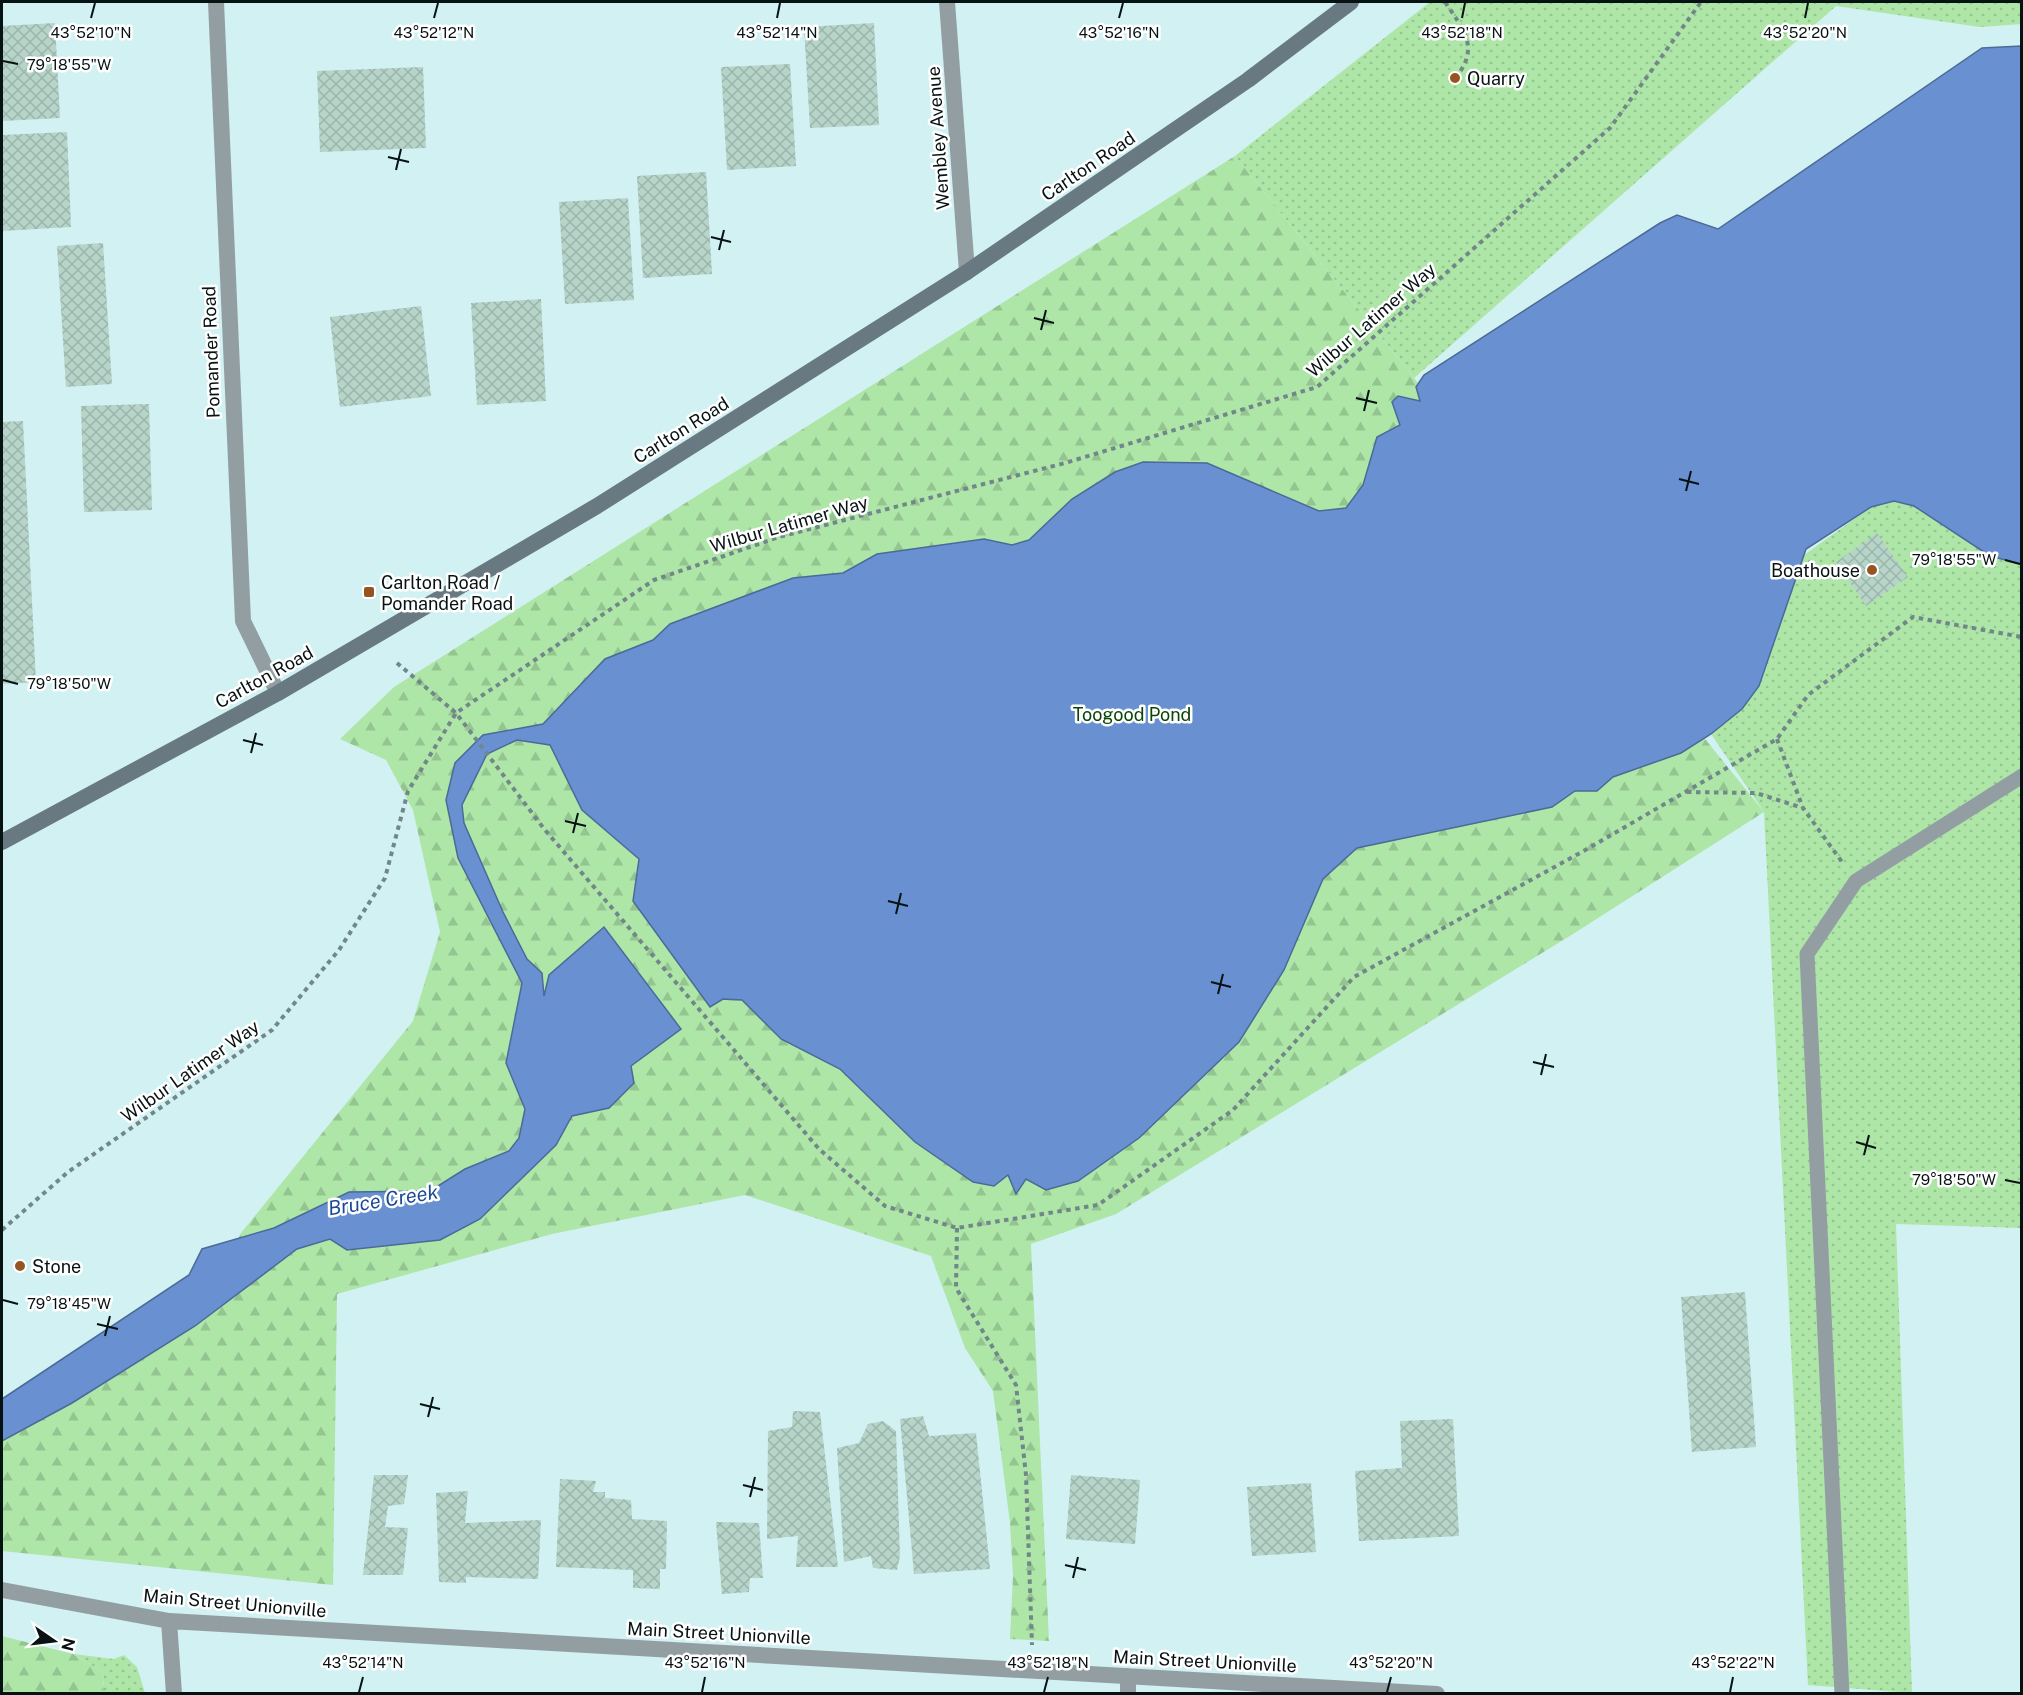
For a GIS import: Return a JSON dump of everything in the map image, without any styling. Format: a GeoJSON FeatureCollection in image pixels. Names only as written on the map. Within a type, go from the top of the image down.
{"type":"FeatureCollection","features":[{"type":"Feature","properties":{"kind":"main road","name":"Carlton Road"},"geometry":{"type":"LineString","coordinates":[[2,842],[278,693],[597,506],[968,272],[1248,80],[1351,2]]}},
{"type":"Feature","properties":{"kind":"street","name":"Pomander Road"},"geometry":{"type":"LineString","coordinates":[[216,2],[243,621],[278,693]]}},
{"type":"Feature","properties":{"kind":"street","name":"Wembley Avenue"},"geometry":{"type":"LineString","coordinates":[[947,2],[968,272]]}},
{"type":"Feature","properties":{"kind":"street","name":"Main Street Unionville"},"geometry":{"type":"LineString","coordinates":[[2,1590],[169,1621],[1437,1694]]}},
{"type":"Feature","properties":{"kind":"street"},"geometry":{"type":"LineString","coordinates":[[169,1621],[174,1694]]}},
{"type":"Feature","properties":{"kind":"street"},"geometry":{"type":"LineString","coordinates":[[1128,1676],[1128,1694]]}},
{"type":"Feature","properties":{"kind":"lane"},"geometry":{"type":"LineString","coordinates":[[1842,1694],[1807,954],[1856,881],[2022,776]]}},
{"type":"Feature","properties":{"kind":"path"},"geometry":{"type":"LineString","coordinates":[[1444,2],[1467,36],[1468,57],[1455,78]]}},
{"type":"Feature","properties":{"kind":"path","name":"Wilbur Latimer Way"},"geometry":{"type":"LineString","coordinates":[[2,1230],[68,1172],[272,1030],[339,950],[385,878],[408,791],[456,713],[654,580],[779,537],[1065,463],[1317,387],[1610,128],[1701,2]]}},
{"type":"Feature","properties":{"kind":"path"},"geometry":{"type":"LineString","coordinates":[[397,663],[456,713],[545,830],[819,1149],[885,1206],[957,1228],[1098,1205],[1233,1110],[1354,976],[1580,853],[1777,739],[1808,695],[1913,617],[2022,638]]}},
{"type":"Feature","properties":{"kind":"path"},"geometry":{"type":"LineString","coordinates":[[1777,739],[1803,808],[1856,881]]}},
{"type":"Feature","properties":{"kind":"path"},"geometry":{"type":"LineString","coordinates":[[1685,792],[1756,793],[1803,808]]}},
{"type":"Feature","properties":{"kind":"path"},"geometry":{"type":"LineString","coordinates":[[957,1228],[956,1288],[1016,1385],[1026,1475],[1033,1670]]}},
{"type":"Feature","properties":{"kind":"green space"},"geometry":{"type":"Polygon","coordinates":[[[1430,2],[2021,2],[2022,24],[1980,27],[1836,6],[1414,378],[1235,156],[1430,2]]]}},
{"type":"Feature","properties":{"kind":"green space","name":"Toogood Pond"},"geometry":{"type":"Polygon","coordinates":[[[1235,156],[1764,812],[1573,934],[1116,1214],[1031,1244],[1049,1641],[1010,1639],[1013,1576],[1010,1523],[993,1391],[965,1348],[931,1256],[745,1195],[552,1234],[337,1294],[333,1585],[2,1551],[2,1441],[72,1403],[195,1326],[241,1233],[413,1021],[440,932],[413,810],[386,760],[340,739],[394,687],[1235,156]]]}},
{"type":"Feature","properties":{"kind":"green space"},"geometry":{"type":"Polygon","coordinates":[[[1894,501],[1914,506],[1990,556],[2021,564],[2021,1228],[1896,1224],[1912,1693],[1808,1685],[1764,812],[1711,734],[1739,712],[1759,686],[1804,555],[1871,507],[1894,501]]]}},
{"type":"Feature","properties":{"kind":"green space"},"geometry":{"type":"Polygon","coordinates":[[[2,1636],[73,1654],[103,1672],[104,1693],[2,1693],[2,1636]]]}},
{"type":"Feature","properties":{"kind":"green space"},"geometry":{"type":"Polygon","coordinates":[[[73,1654],[114,1659],[124,1655],[137,1667],[145,1693],[104,1693],[103,1672],[73,1654]]]}},
{"type":"Feature","properties":{"kind":"water","name":"Toogood Pond"},"geometry":{"type":"Polygon","coordinates":[[[2021,46],[2021,564],[1990,556],[1914,506],[1894,501],[1871,507],[1806,549],[1759,686],[1742,709],[1711,734],[1681,753],[1613,777],[1597,791],[1575,791],[1552,807],[1357,848],[1323,879],[1284,970],[1239,1042],[1139,1138],[1078,1181],[1046,1190],[1026,1179],[1016,1194],[1008,1175],[994,1186],[973,1182],[915,1142],[840,1069],[781,1039],[742,1000],[723,999],[710,1007],[633,901],[639,859],[582,810],[550,745],[517,740],[487,754],[462,805],[464,823],[503,912],[527,959],[542,973],[544,996],[549,975],[604,927],[681,1029],[631,1066],[634,1083],[609,1108],[572,1116],[556,1145],[480,1219],[440,1240],[347,1250],[330,1239],[297,1249],[195,1326],[72,1403],[2,1441],[2,1399],[189,1275],[202,1249],[274,1228],[349,1192],[430,1191],[465,1169],[509,1151],[519,1138],[525,1109],[506,1063],[522,983],[458,858],[446,800],[455,763],[483,735],[543,724],[605,659],[653,640],[670,624],[793,578],[843,573],[877,554],[984,539],[1012,545],[1029,540],[1072,499],[1115,472],[1143,462],[1207,463],[1319,511],[1346,508],[1363,485],[1377,437],[1400,425],[1392,402],[1398,396],[1420,401],[1416,387],[1424,375],[1660,223],[1677,215],[1718,229],[1982,48],[2021,46]]]}},
{"type":"Feature","properties":{"kind":"building"},"geometry":{"type":"Polygon","coordinates":[[[55,23],[60,118],[2,121],[2,26],[55,23]]]}},
{"type":"Feature","properties":{"kind":"building"},"geometry":{"type":"Polygon","coordinates":[[[874,23],[879,125],[810,128],[804,27],[874,23]]]}},
{"type":"Feature","properties":{"kind":"building"},"geometry":{"type":"Polygon","coordinates":[[[790,64],[796,166],[727,170],[721,67],[790,64]]]}},
{"type":"Feature","properties":{"kind":"building"},"geometry":{"type":"Polygon","coordinates":[[[423,67],[426,148],[320,152],[317,71],[423,67]]]}},
{"type":"Feature","properties":{"kind":"building"},"geometry":{"type":"Polygon","coordinates":[[[67,132],[71,227],[2,231],[2,135],[67,132]]]}},
{"type":"Feature","properties":{"kind":"building"},"geometry":{"type":"Polygon","coordinates":[[[706,172],[712,274],[643,278],[637,176],[706,172]]]}},
{"type":"Feature","properties":{"kind":"building"},"geometry":{"type":"Polygon","coordinates":[[[628,198],[634,300],[565,304],[559,202],[628,198]]]}},
{"type":"Feature","properties":{"kind":"building"},"geometry":{"type":"Polygon","coordinates":[[[103,243],[112,384],[66,387],[57,246],[103,243]]]}},
{"type":"Feature","properties":{"kind":"building"},"geometry":{"type":"Polygon","coordinates":[[[541,299],[546,401],[477,405],[471,303],[541,299]]]}},
{"type":"Feature","properties":{"kind":"building"},"geometry":{"type":"Polygon","coordinates":[[[421,306],[431,396],[340,407],[330,317],[421,306]]]}},
{"type":"Feature","properties":{"kind":"building"},"geometry":{"type":"Polygon","coordinates":[[[149,404],[152,510],[84,512],[81,406],[149,404]]]}},
{"type":"Feature","properties":{"kind":"building"},"geometry":{"type":"Polygon","coordinates":[[[23,421],[36,682],[2,684],[2,422],[23,421]]]}},
{"type":"Feature","properties":{"kind":"building","name":"Boathouse"},"geometry":{"type":"Polygon","coordinates":[[[1877,533],[1908,577],[1866,606],[1836,562],[1877,533]]]}},
{"type":"Feature","properties":{"kind":"building"},"geometry":{"type":"Polygon","coordinates":[[[1745,1292],[1756,1447],[1692,1452],[1681,1297],[1745,1292]]]}},
{"type":"Feature","properties":{"kind":"building"},"geometry":{"type":"Polygon","coordinates":[[[793,1411],[820,1412],[838,1567],[796,1567],[798,1536],[767,1539],[768,1431],[792,1427],[793,1411]]]}},
{"type":"Feature","properties":{"kind":"building"},"geometry":{"type":"Polygon","coordinates":[[[923,1416],[929,1436],[976,1433],[990,1569],[914,1574],[900,1419],[923,1416]]]}},
{"type":"Feature","properties":{"kind":"building"},"geometry":{"type":"Polygon","coordinates":[[[1453,1419],[1459,1536],[1359,1541],[1355,1471],[1402,1468],[1400,1421],[1453,1419]]]}},
{"type":"Feature","properties":{"kind":"building"},"geometry":{"type":"Polygon","coordinates":[[[883,1421],[896,1431],[900,1556],[897,1570],[873,1568],[871,1556],[844,1562],[837,1448],[859,1443],[868,1424],[883,1421]]]}},
{"type":"Feature","properties":{"kind":"building"},"geometry":{"type":"Polygon","coordinates":[[[374,1475],[408,1475],[404,1504],[388,1506],[385,1527],[408,1528],[403,1575],[363,1575],[374,1475]]]}},
{"type":"Feature","properties":{"kind":"building"},"geometry":{"type":"Polygon","coordinates":[[[1071,1475],[1140,1480],[1135,1544],[1066,1539],[1071,1475]]]}},
{"type":"Feature","properties":{"kind":"building"},"geometry":{"type":"Polygon","coordinates":[[[560,1479],[596,1481],[593,1492],[605,1492],[605,1498],[631,1500],[632,1519],[667,1521],[666,1569],[660,1569],[660,1589],[633,1588],[633,1570],[556,1567],[560,1479]]]}},
{"type":"Feature","properties":{"kind":"building"},"geometry":{"type":"Polygon","coordinates":[[[1311,1483],[1316,1552],[1252,1556],[1247,1487],[1311,1483]]]}},
{"type":"Feature","properties":{"kind":"building"},"geometry":{"type":"Polygon","coordinates":[[[468,1491],[465,1523],[541,1520],[538,1579],[466,1577],[466,1583],[439,1582],[436,1493],[468,1491]]]}},
{"type":"Feature","properties":{"kind":"building"},"geometry":{"type":"Polygon","coordinates":[[[716,1522],[759,1523],[763,1578],[750,1578],[749,1592],[722,1594],[716,1522]]]}},
{"type":"Feature","properties":{"kind":"place","name":"Quarry"},"geometry":{"type":"Point","coordinates":[1455,78]}},
{"type":"Feature","properties":{"kind":"place","name":"Boathouse"},"geometry":{"type":"Point","coordinates":[1872,570]}},
{"type":"Feature","properties":{"kind":"place","name":"Carlton Road / Pomander Road"},"geometry":{"type":"Point","coordinates":[369,592]}},
{"type":"Feature","properties":{"kind":"place","name":"Stone"},"geometry":{"type":"Point","coordinates":[20,1266]}},
{"type":"Feature","properties":{"kind":"water label","name":"Bruce Creek"},"geometry":{"type":"Point","coordinates":[383,1200]}}]}
